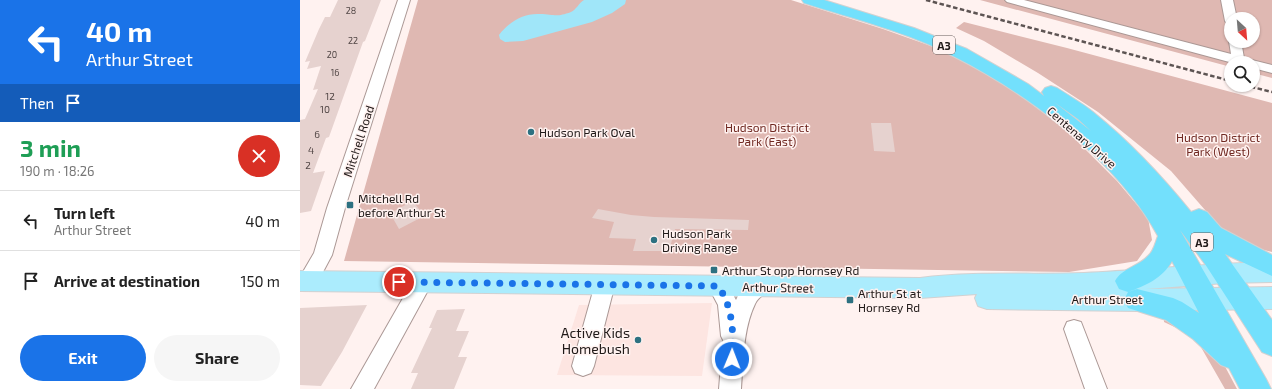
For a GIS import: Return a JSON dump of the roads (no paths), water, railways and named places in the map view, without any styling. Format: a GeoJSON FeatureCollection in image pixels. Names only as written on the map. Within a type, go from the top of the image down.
{"type":"FeatureCollection","features":[{"type":"Feature","properties":{"kind":"highway","name":"Centenary Drive"},"geometry":{"type":"LineString","coordinates":[[809,0],[876,20],[936,41],[992,70],[1022,88],[1064,119],[1126,175],[1145,197],[1170,234],[1251,379]]}},
{"type":"Feature","properties":{"kind":"highway","name":"Centenary Drive"},"geometry":{"type":"LineString","coordinates":[[844,0],[919,24],[964,42],[998,59],[1035,81],[1085,115],[1159,187],[1243,298],[1272,343]]}},
{"type":"Feature","properties":{"kind":"highway"},"geometry":{"type":"LineString","coordinates":[[1159,187],[1190,206],[1214,235],[1222,241],[1272,266]]}},
{"type":"Feature","properties":{"kind":"highway"},"geometry":{"type":"LineString","coordinates":[[1170,234],[1160,263],[1143,274],[1133,290],[1173,310],[1203,330],[1251,379]]}},
{"type":"Feature","properties":{"kind":"main road","name":"Arthur Street"},"geometry":{"type":"LineString","coordinates":[[304,281],[920,288],[943,296],[1022,299],[1133,290],[1193,276],[1224,272],[1272,272]]}},
{"type":"Feature","properties":{"kind":"main road","name":"Arthur Street"},"geometry":{"type":"LineString","coordinates":[[1133,290],[1206,299],[1272,298]]}},
{"type":"Feature","properties":{"kind":"street","name":"Mitchell Road"},"geometry":{"type":"LineString","coordinates":[[304,281],[322,255],[338,201],[404,0]]}},
{"type":"Feature","properties":{"kind":"street"},"geometry":{"type":"LineString","coordinates":[[1011,0],[1224,57]]}},
{"type":"Feature","properties":{"kind":"street"},"geometry":{"type":"LineString","coordinates":[[1228,0],[1230,12]]}},
{"type":"Feature","properties":{"kind":"street"},"geometry":{"type":"LineString","coordinates":[[1260,66],[1272,69]]}},
{"type":"Feature","properties":{"kind":"street"},"geometry":{"type":"LineString","coordinates":[[362,389],[422,283]]}},
{"type":"Feature","properties":{"kind":"street"},"geometry":{"type":"LineString","coordinates":[[583,366],[605,284]]}},
{"type":"Feature","properties":{"kind":"street"},"geometry":{"type":"LineString","coordinates":[[718,286],[728,304],[733,344],[730,389]]}},
{"type":"Feature","properties":{"kind":"street"},"geometry":{"type":"LineString","coordinates":[[733,344],[744,304],[750,293],[761,286]]}},
{"type":"Feature","properties":{"kind":"street"},"geometry":{"type":"LineString","coordinates":[[1074,329],[1096,389]]}},
{"type":"Feature","properties":{"kind":"water"},"geometry":{"type":"Polygon","coordinates":[[[584,0],[626,0],[625,4],[612,13],[592,22],[523,41],[505,42],[500,39],[499,35],[503,30],[517,19],[534,14],[566,14],[573,11],[584,0]]]}},
{"type":"Feature","properties":{"kind":"railway"},"geometry":{"type":"LineString","coordinates":[[926,0],[1224,79]]}},
{"type":"Feature","properties":{"kind":"railway"},"geometry":{"type":"LineString","coordinates":[[1260,89],[1272,92]]}},
{"type":"Feature","properties":{"kind":"place","name":"Hudson Park Oval"},"geometry":{"type":"Point","coordinates":[531,132]}},
{"type":"Feature","properties":{"kind":"place","name":"Mitchell Rd before Arthur St"},"geometry":{"type":"Point","coordinates":[350,205]}},
{"type":"Feature","properties":{"kind":"place","name":"Hudson Park Driving Range"},"geometry":{"type":"Point","coordinates":[654,240]}},
{"type":"Feature","properties":{"kind":"place","name":"Arthur St opp Hornsey Rd"},"geometry":{"type":"Point","coordinates":[714,270]}},
{"type":"Feature","properties":{"kind":"place","name":"Arthur St at Hornsey Rd"},"geometry":{"type":"Point","coordinates":[850,300]}},
{"type":"Feature","properties":{"kind":"place","name":"Active Kids Homebush"},"geometry":{"type":"Point","coordinates":[638,340]}},
{"type":"Feature","properties":{"kind":"park label","name":"Hudson District Park (East)"},"geometry":{"type":"Point","coordinates":[767,134]}},
{"type":"Feature","properties":{"kind":"park label","name":"Hudson District Park (West)"},"geometry":{"type":"Point","coordinates":[1218,144]}}]}
